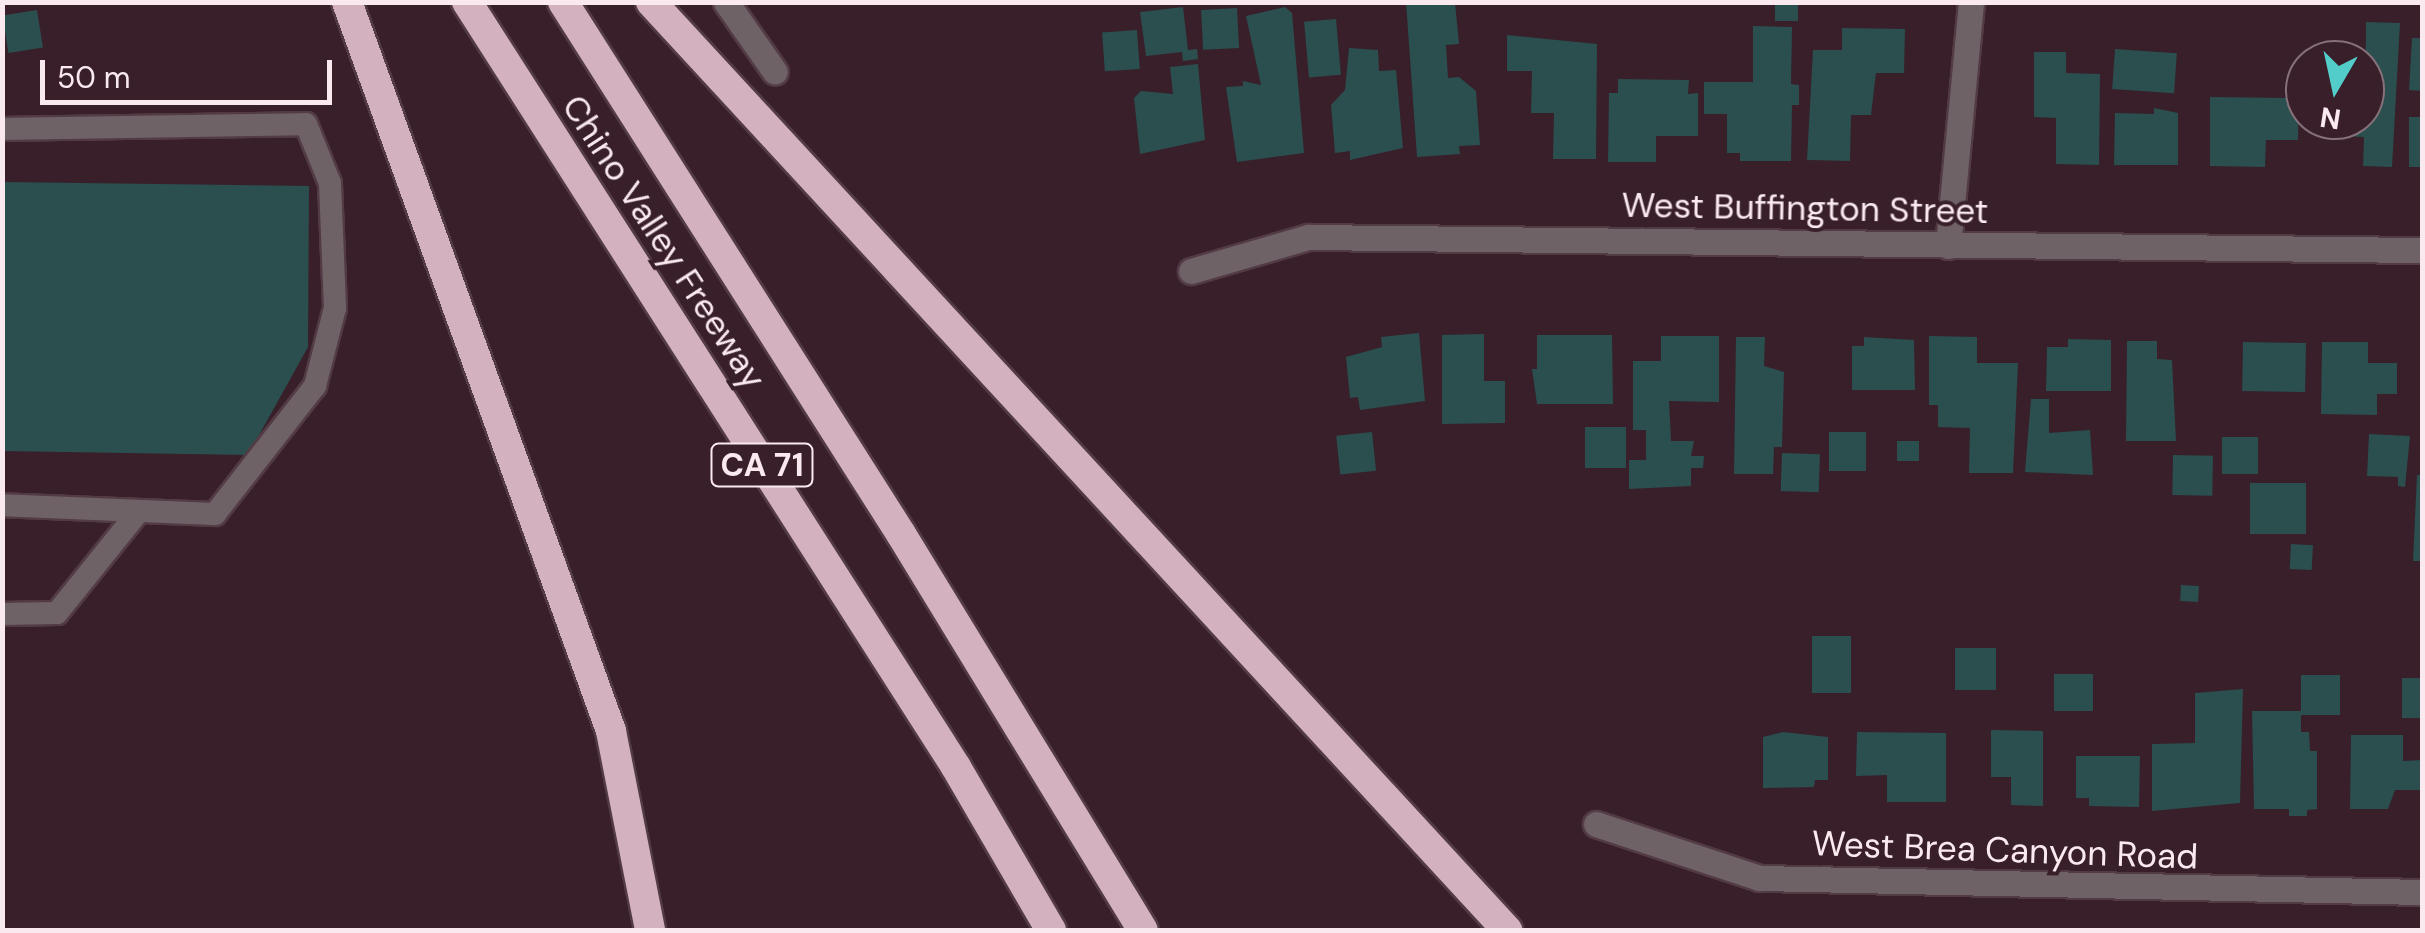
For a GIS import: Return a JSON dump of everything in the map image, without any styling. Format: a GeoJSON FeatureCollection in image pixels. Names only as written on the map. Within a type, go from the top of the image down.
{"type":"FeatureCollection","features":[{"type":"Feature","properties":{"kind":"highway"},"geometry":{"type":"LineString","coordinates":[[347,2],[611,731],[650,930]]}},
{"type":"Feature","properties":{"kind":"highway","name":"Chino Valley Freeway"},"geometry":{"type":"LineString","coordinates":[[467,2],[956,767],[1051,930]]}},
{"type":"Feature","properties":{"kind":"highway","name":"Chino Valley Freeway"},"geometry":{"type":"LineString","coordinates":[[563,2],[902,534],[1143,930]]}},
{"type":"Feature","properties":{"kind":"highway"},"geometry":{"type":"LineString","coordinates":[[651,2],[1507,930]]}},
{"type":"Feature","properties":{"kind":"street"},"geometry":{"type":"LineString","coordinates":[[726,2],[775,72]]}},
{"type":"Feature","properties":{"kind":"street"},"geometry":{"type":"LineString","coordinates":[[1948,246],[1971,2]]}},
{"type":"Feature","properties":{"kind":"street","name":"West Buffington Street"},"geometry":{"type":"LineString","coordinates":[[1190,270],[1308,237],[2422,250]]}},
{"type":"Feature","properties":{"kind":"street","name":"West Brea Canyon Road"},"geometry":{"type":"LineString","coordinates":[[1596,824],[1758,878],[2422,892]]}},
{"type":"Feature","properties":{"kind":"lane"},"geometry":{"type":"LineString","coordinates":[[2,129],[306,124],[330,183],[335,308],[315,386],[215,514],[2,505]]}},
{"type":"Feature","properties":{"kind":"lane"},"geometry":{"type":"LineString","coordinates":[[2,614],[58,613],[139,511]]}},
{"type":"Feature","properties":{"kind":"building"},"geometry":{"type":"Polygon","coordinates":[[[1406,2],[1455,2],[1459,44],[1446,45],[1448,78],[1459,77],[1476,91],[1480,145],[1459,146],[1460,154],[1417,157],[1406,2]]]}},
{"type":"Feature","properties":{"kind":"building"},"geometry":{"type":"Polygon","coordinates":[[[1775,2],[1798,2],[1798,21],[1775,21],[1775,2]]]}},
{"type":"Feature","properties":{"kind":"building"},"geometry":{"type":"Polygon","coordinates":[[[1183,7],[1188,50],[1197,49],[1198,59],[1183,61],[1182,52],[1146,56],[1140,12],[1183,7]]]}},
{"type":"Feature","properties":{"kind":"building"},"geometry":{"type":"Polygon","coordinates":[[[1285,7],[1292,13],[1304,153],[1237,162],[1226,87],[1243,86],[1243,81],[1261,85],[1246,16],[1285,7]]]}},
{"type":"Feature","properties":{"kind":"building"},"geometry":{"type":"Polygon","coordinates":[[[1237,8],[1239,48],[1203,50],[1201,10],[1237,8]]]}},
{"type":"Feature","properties":{"kind":"building"},"geometry":{"type":"Polygon","coordinates":[[[37,10],[43,48],[8,53],[2,15],[37,10]]]}},
{"type":"Feature","properties":{"kind":"building"},"geometry":{"type":"Polygon","coordinates":[[[1336,19],[1341,75],[1309,78],[1304,22],[1336,19]]]}},
{"type":"Feature","properties":{"kind":"building"},"geometry":{"type":"Polygon","coordinates":[[[2366,22],[2400,23],[2392,167],[2363,166],[2364,140],[2385,140],[2385,40],[2366,40],[2366,22]]]}},
{"type":"Feature","properties":{"kind":"building"},"geometry":{"type":"Polygon","coordinates":[[[1753,26],[1792,27],[1791,84],[1799,85],[1799,105],[1792,105],[1791,161],[1740,161],[1740,153],[1727,153],[1727,114],[1704,114],[1704,82],[1753,82],[1753,26]]]}},
{"type":"Feature","properties":{"kind":"building"},"geometry":{"type":"Polygon","coordinates":[[[1842,28],[1905,29],[1904,73],[1876,73],[1871,115],[1851,115],[1850,161],[1807,160],[1813,50],[1842,50],[1842,28]]]}},
{"type":"Feature","properties":{"kind":"building"},"geometry":{"type":"Polygon","coordinates":[[[1137,30],[1140,69],[1105,71],[1102,32],[1137,30]]]}},
{"type":"Feature","properties":{"kind":"building"},"geometry":{"type":"Polygon","coordinates":[[[1507,35],[1597,44],[1596,159],[1553,159],[1554,113],[1531,113],[1532,71],[1507,71],[1507,35]]]}},
{"type":"Feature","properties":{"kind":"building"},"geometry":{"type":"Polygon","coordinates":[[[2412,38],[2422,38],[2422,91],[2409,90],[2412,38]]]}},
{"type":"Feature","properties":{"kind":"building"},"geometry":{"type":"Polygon","coordinates":[[[1349,48],[1378,50],[1379,71],[1396,70],[1403,148],[1350,160],[1350,151],[1335,153],[1331,105],[1345,90],[1349,48]]]}},
{"type":"Feature","properties":{"kind":"building"},"geometry":{"type":"Polygon","coordinates":[[[2115,49],[2177,53],[2174,93],[2112,89],[2115,49]]]}},
{"type":"Feature","properties":{"kind":"building"},"geometry":{"type":"Polygon","coordinates":[[[2034,52],[2066,52],[2066,73],[2100,74],[2099,165],[2056,164],[2056,118],[2034,117],[2034,52]]]}},
{"type":"Feature","properties":{"kind":"building"},"geometry":{"type":"Polygon","coordinates":[[[1198,64],[1205,140],[1140,154],[1134,98],[1141,91],[1173,94],[1170,67],[1198,64]]]}},
{"type":"Feature","properties":{"kind":"building"},"geometry":{"type":"Polygon","coordinates":[[[1618,79],[1689,80],[1688,94],[1698,93],[1698,136],[1656,136],[1656,162],[1608,162],[1609,93],[1618,93],[1618,79]]]}},
{"type":"Feature","properties":{"kind":"building"},"geometry":{"type":"Polygon","coordinates":[[[2210,97],[2285,98],[2285,140],[2266,140],[2265,167],[2210,166],[2210,97]]]}},
{"type":"Feature","properties":{"kind":"building"},"geometry":{"type":"Polygon","coordinates":[[[2154,108],[2178,113],[2178,165],[2114,165],[2115,113],[2154,114],[2154,108]]]}},
{"type":"Feature","properties":{"kind":"building"},"geometry":{"type":"Polygon","coordinates":[[[2409,117],[2422,117],[2422,167],[2409,167],[2409,117]]]}},
{"type":"Feature","properties":{"kind":"building"},"geometry":{"type":"Polygon","coordinates":[[[2,182],[309,186],[308,347],[248,455],[2,451],[2,182]]]}},
{"type":"Feature","properties":{"kind":"building"},"geometry":{"type":"Polygon","coordinates":[[[1419,333],[1425,401],[1360,410],[1358,397],[1350,398],[1346,357],[1382,347],[1381,337],[1419,333]]]}},
{"type":"Feature","properties":{"kind":"building"},"geometry":{"type":"Polygon","coordinates":[[[1484,334],[1484,381],[1505,381],[1505,423],[1442,424],[1442,335],[1484,334]]]}},
{"type":"Feature","properties":{"kind":"building"},"geometry":{"type":"Polygon","coordinates":[[[1537,335],[1612,335],[1613,404],[1537,404],[1532,369],[1537,369],[1537,335]]]}},
{"type":"Feature","properties":{"kind":"building"},"geometry":{"type":"Polygon","coordinates":[[[1661,336],[1719,336],[1719,402],[1669,401],[1671,441],[1694,441],[1691,456],[1704,456],[1703,468],[1691,468],[1691,486],[1629,489],[1629,460],[1646,460],[1646,430],[1633,430],[1633,361],[1661,361],[1661,336]]]}},
{"type":"Feature","properties":{"kind":"building"},"geometry":{"type":"Polygon","coordinates":[[[1929,336],[1977,337],[1977,363],[2018,363],[2013,473],[1969,473],[1970,428],[1938,427],[1938,405],[1929,405],[1929,336]]]}},
{"type":"Feature","properties":{"kind":"building"},"geometry":{"type":"Polygon","coordinates":[[[1736,337],[1765,337],[1764,366],[1784,372],[1782,447],[1774,447],[1773,474],[1734,474],[1736,337]]]}},
{"type":"Feature","properties":{"kind":"building"},"geometry":{"type":"Polygon","coordinates":[[[1864,337],[1914,340],[1915,390],[1852,390],[1852,346],[1864,346],[1864,337]]]}},
{"type":"Feature","properties":{"kind":"building"},"geometry":{"type":"Polygon","coordinates":[[[2068,339],[2111,340],[2111,391],[2046,391],[2047,347],[2068,347],[2068,339]]]}},
{"type":"Feature","properties":{"kind":"building"},"geometry":{"type":"Polygon","coordinates":[[[2127,341],[2157,341],[2157,359],[2172,360],[2176,441],[2126,441],[2127,341]]]}},
{"type":"Feature","properties":{"kind":"building"},"geometry":{"type":"Polygon","coordinates":[[[2243,342],[2306,343],[2305,392],[2242,391],[2243,342]]]}},
{"type":"Feature","properties":{"kind":"building"},"geometry":{"type":"Polygon","coordinates":[[[2322,342],[2368,342],[2368,363],[2397,363],[2397,394],[2377,394],[2377,415],[2321,414],[2322,342]]]}},
{"type":"Feature","properties":{"kind":"building"},"geometry":{"type":"Polygon","coordinates":[[[2031,399],[2049,399],[2049,433],[2090,430],[2093,475],[2025,472],[2031,399]]]}},
{"type":"Feature","properties":{"kind":"building"},"geometry":{"type":"Polygon","coordinates":[[[1585,427],[1626,427],[1626,468],[1585,468],[1585,427]]]}},
{"type":"Feature","properties":{"kind":"building"},"geometry":{"type":"Polygon","coordinates":[[[1372,432],[1376,471],[1340,475],[1336,436],[1372,432]]]}},
{"type":"Feature","properties":{"kind":"building"},"geometry":{"type":"Polygon","coordinates":[[[1829,432],[1866,432],[1866,471],[1829,471],[1829,432]]]}},
{"type":"Feature","properties":{"kind":"building"},"geometry":{"type":"Polygon","coordinates":[[[2369,434],[2410,436],[2405,487],[2398,486],[2398,477],[2367,476],[2369,434]]]}},
{"type":"Feature","properties":{"kind":"building"},"geometry":{"type":"Polygon","coordinates":[[[2222,437],[2258,437],[2258,474],[2222,474],[2222,437]]]}},
{"type":"Feature","properties":{"kind":"building"},"geometry":{"type":"Polygon","coordinates":[[[1897,441],[1919,441],[1919,461],[1897,461],[1897,441]]]}},
{"type":"Feature","properties":{"kind":"building"},"geometry":{"type":"Polygon","coordinates":[[[1782,453],[1820,454],[1819,492],[1781,491],[1782,453]]]}},
{"type":"Feature","properties":{"kind":"building"},"geometry":{"type":"Polygon","coordinates":[[[2173,455],[2213,456],[2212,496],[2172,495],[2173,455]]]}},
{"type":"Feature","properties":{"kind":"building"},"geometry":{"type":"Polygon","coordinates":[[[2417,475],[2422,475],[2422,561],[2413,561],[2417,475]]]}},
{"type":"Feature","properties":{"kind":"building"},"geometry":{"type":"Polygon","coordinates":[[[2250,483],[2306,483],[2306,534],[2250,534],[2250,483]]]}},
{"type":"Feature","properties":{"kind":"building"},"geometry":{"type":"Polygon","coordinates":[[[2291,544],[2313,545],[2312,570],[2290,569],[2291,544]]]}},
{"type":"Feature","properties":{"kind":"building"},"geometry":{"type":"Polygon","coordinates":[[[2181,585],[2199,586],[2198,602],[2180,601],[2181,585]]]}},
{"type":"Feature","properties":{"kind":"building"},"geometry":{"type":"Polygon","coordinates":[[[1812,636],[1851,636],[1851,693],[1812,693],[1812,636]]]}},
{"type":"Feature","properties":{"kind":"building"},"geometry":{"type":"Polygon","coordinates":[[[1955,648],[1996,648],[1996,690],[1955,690],[1955,648]]]}},
{"type":"Feature","properties":{"kind":"building"},"geometry":{"type":"Polygon","coordinates":[[[2054,674],[2093,674],[2093,711],[2054,711],[2054,674]]]}},
{"type":"Feature","properties":{"kind":"building"},"geometry":{"type":"Polygon","coordinates":[[[2301,675],[2340,675],[2340,715],[2301,715],[2301,675]]]}},
{"type":"Feature","properties":{"kind":"building"},"geometry":{"type":"Polygon","coordinates":[[[2402,678],[2422,678],[2422,718],[2402,718],[2402,678]]]}},
{"type":"Feature","properties":{"kind":"building"},"geometry":{"type":"Polygon","coordinates":[[[2243,689],[2240,803],[2152,811],[2152,744],[2195,743],[2195,693],[2243,689]]]}},
{"type":"Feature","properties":{"kind":"building"},"geometry":{"type":"Polygon","coordinates":[[[2252,711],[2301,711],[2301,732],[2309,732],[2310,751],[2317,751],[2317,809],[2307,810],[2307,816],[2289,816],[2289,809],[2254,809],[2252,711]]]}},
{"type":"Feature","properties":{"kind":"building"},"geometry":{"type":"Polygon","coordinates":[[[1991,730],[2043,731],[2043,806],[2011,805],[2011,777],[1991,777],[1991,730]]]}},
{"type":"Feature","properties":{"kind":"building"},"geometry":{"type":"Polygon","coordinates":[[[1783,732],[1828,737],[1828,780],[1815,780],[1814,787],[1763,788],[1763,737],[1783,732]]]}},
{"type":"Feature","properties":{"kind":"building"},"geometry":{"type":"Polygon","coordinates":[[[1857,732],[1946,733],[1946,802],[1887,802],[1887,775],[1856,776],[1857,732]]]}},
{"type":"Feature","properties":{"kind":"building"},"geometry":{"type":"Polygon","coordinates":[[[2351,735],[2403,735],[2403,761],[2422,760],[2422,790],[2395,790],[2388,809],[2350,809],[2351,735]]]}},
{"type":"Feature","properties":{"kind":"building"},"geometry":{"type":"Polygon","coordinates":[[[2076,756],[2140,756],[2139,807],[2089,806],[2089,798],[2076,798],[2076,756]]]}}]}
